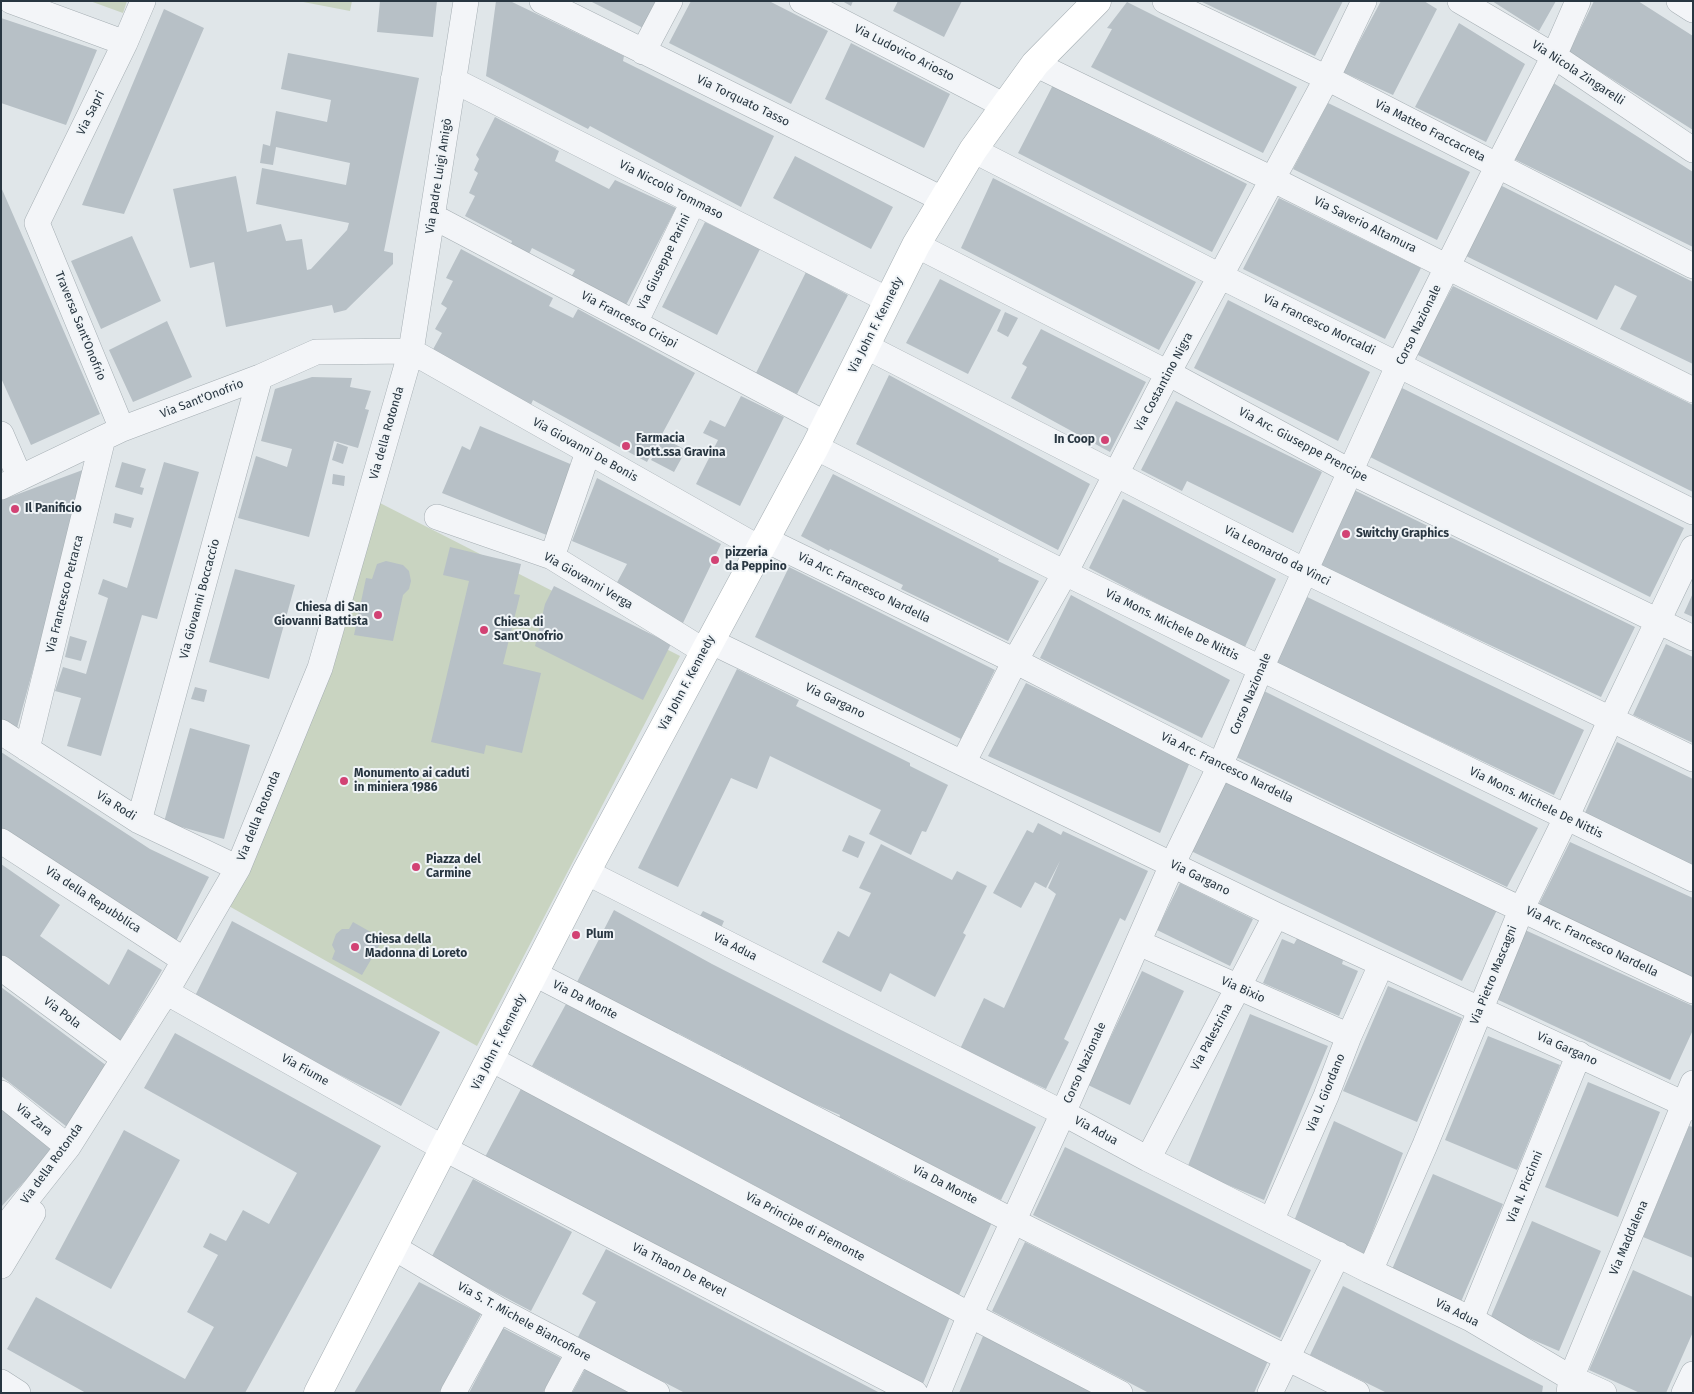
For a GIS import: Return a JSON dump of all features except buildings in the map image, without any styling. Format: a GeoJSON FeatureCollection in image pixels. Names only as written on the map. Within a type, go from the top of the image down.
{"type":"FeatureCollection","features":[{"type":"Feature","properties":{"kind":"main road","name":"Via John F. Kennedy"},"geometry":{"type":"LineString","coordinates":[[318,1393],[491,1060],[586,872],[820,435],[916,246],[974,150],[1035,64],[1097,1]]}},
{"type":"Feature","properties":{"kind":"street"},"geometry":{"type":"LineString","coordinates":[[11,1],[125,43]]}},
{"type":"Feature","properties":{"kind":"street","name":"Via Sapri"},"geometry":{"type":"LineString","coordinates":[[37,223],[125,43],[143,1]]}},
{"type":"Feature","properties":{"kind":"street","name":"Via padre Luigi Amigò"},"geometry":{"type":"LineString","coordinates":[[411,351],[466,1]]}},
{"type":"Feature","properties":{"kind":"street","name":"Via Torquato Tasso"},"geometry":{"type":"LineString","coordinates":[[542,1],[944,200]]}},
{"type":"Feature","properties":{"kind":"street"},"geometry":{"type":"LineString","coordinates":[[644,52],[670,1]]}},
{"type":"Feature","properties":{"kind":"street","name":"Via Ludovico Ariosto"},"geometry":{"type":"LineString","coordinates":[[802,1],[1005,106]]}},
{"type":"Feature","properties":{"kind":"street","name":"Via Matteo Fraccacreta"},"geometry":{"type":"LineString","coordinates":[[1165,1],[1327,78],[1693,266]]}},
{"type":"Feature","properties":{"kind":"street","name":"Via Costantino Nigra"},"geometry":{"type":"LineString","coordinates":[[963,763],[1015,661],[1065,573],[1168,373],[1327,78],[1364,1]]}},
{"type":"Feature","properties":{"kind":"street","name":"Via Nicola Zingarelli"},"geometry":{"type":"LineString","coordinates":[[1460,1],[1554,56],[1693,150]]}},
{"type":"Feature","properties":{"kind":"street","name":"Corso Nazionale"},"geometry":{"type":"LineString","coordinates":[[938,1393],[970,1315],[1063,1113],[1172,865],[1220,766],[1261,668],[1399,364],[1554,56],[1578,1]]}},
{"type":"Feature","properties":{"kind":"street"},"geometry":{"type":"LineString","coordinates":[[1679,1],[1693,10]]}},
{"type":"Feature","properties":{"kind":"street","name":"Via Saverio Altamura"},"geometry":{"type":"LineString","coordinates":[[1035,64],[1448,266],[1693,390]]}},
{"type":"Feature","properties":{"kind":"street","name":"Via Niccolò Tommaso"},"geometry":{"type":"LineString","coordinates":[[453,80],[888,300]]}},
{"type":"Feature","properties":{"kind":"street","name":"Via Francesco Morcaldi"},"geometry":{"type":"LineString","coordinates":[[974,150],[1220,276],[1693,512]]}},
{"type":"Feature","properties":{"kind":"street","name":"Via Giuseppe Parini"},"geometry":{"type":"LineString","coordinates":[[635,323],[693,202]]}},
{"type":"Feature","properties":{"kind":"street","name":"Via Francesco Crispi"},"geometry":{"type":"LineString","coordinates":[[432,216],[635,323],[820,435]]}},
{"type":"Feature","properties":{"kind":"street","name":"Traversa Sant'Onofrio"},"geometry":{"type":"LineString","coordinates":[[37,223],[113,434]]}},
{"type":"Feature","properties":{"kind":"street","name":"Via Arc. Giuseppe Prencipe"},"geometry":{"type":"LineString","coordinates":[[916,246],[1168,373],[1351,472],[1693,638]]}},
{"type":"Feature","properties":{"kind":"street","name":"Via Leonardo da Vinci"},"geometry":{"type":"LineString","coordinates":[[864,346],[1305,571],[1693,759]]}},
{"type":"Feature","properties":{"kind":"street","name":"Via Sant'Onofrio"},"geometry":{"type":"LineString","coordinates":[[10,482],[113,434],[260,377],[316,352],[411,351]]}},
{"type":"Feature","properties":{"kind":"street","name":"Via Giovanni De Bonis"},"geometry":{"type":"LineString","coordinates":[[411,351],[588,452],[762,543]]}},
{"type":"Feature","properties":{"kind":"street","name":"Via della Rotonda"},"geometry":{"type":"LineString","coordinates":[[1,1232],[68,1147],[166,992],[238,868],[320,668],[411,351]]}},
{"type":"Feature","properties":{"kind":"street","name":"Via Giovanni Boccaccio"},"geometry":{"type":"LineString","coordinates":[[139,821],[260,377]]}},
{"type":"Feature","properties":{"kind":"street"},"geometry":{"type":"LineString","coordinates":[[1,434],[10,482]]}},
{"type":"Feature","properties":{"kind":"street","name":"Via Francesco Petrarca"},"geometry":{"type":"LineString","coordinates":[[26,749],[113,434]]}},
{"type":"Feature","properties":{"kind":"street","name":"Via Mons. Michele De Nittis"},"geometry":{"type":"LineString","coordinates":[[820,435],[1065,573],[1693,879]]}},
{"type":"Feature","properties":{"kind":"street"},"geometry":{"type":"LineString","coordinates":[[552,557],[588,452]]}},
{"type":"Feature","properties":{"kind":"street","name":"Via Giovanni Verga"},"geometry":{"type":"LineString","coordinates":[[437,516],[552,557],[707,646]]}},
{"type":"Feature","properties":{"kind":"street","name":"Via Arc. Francesco Nardella"},"geometry":{"type":"LineString","coordinates":[[762,543],[1015,661],[1220,766],[1693,991]]}},
{"type":"Feature","properties":{"kind":"street","name":"Via Pietro Mascagni"},"geometry":{"type":"LineString","coordinates":[[1370,1271],[1425,1145],[1522,908],[1566,818],[1610,719],[1693,548]]}},
{"type":"Feature","properties":{"kind":"street","name":"Via Gargano"},"geometry":{"type":"LineString","coordinates":[[707,646],[963,763],[1276,915],[1480,1011],[1690,1099]]}},
{"type":"Feature","properties":{"kind":"street","name":"Via Rodi"},"geometry":{"type":"LineString","coordinates":[[1,732],[139,821],[238,868]]}},
{"type":"Feature","properties":{"kind":"street","name":"Via della Repubblica"},"geometry":{"type":"LineString","coordinates":[[1,840],[184,960]]}},
{"type":"Feature","properties":{"kind":"street","name":"Via Adua"},"geometry":{"type":"LineString","coordinates":[[586,872],[1063,1113],[1148,1159],[1370,1271],[1471,1319],[1570,1385],[1604,1393]]}},
{"type":"Feature","properties":{"kind":"street","name":"Via Palestrina"},"geometry":{"type":"LineString","coordinates":[[1148,1159],[1276,915]]}},
{"type":"Feature","properties":{"kind":"street","name":"Via Bixio"},"geometry":{"type":"LineString","coordinates":[[1138,942],[1349,1036]]}},
{"type":"Feature","properties":{"kind":"street","name":"Via U. Giordano"},"geometry":{"type":"LineString","coordinates":[[1272,1221],[1326,1096],[1349,1036],[1381,965]]}},
{"type":"Feature","properties":{"kind":"street","name":"Via Pola"},"geometry":{"type":"LineString","coordinates":[[1,968],[124,1058]]}},
{"type":"Feature","properties":{"kind":"street","name":"Via Da Monte"},"geometry":{"type":"LineString","coordinates":[[535,974],[1013,1221],[1357,1393]]}},
{"type":"Feature","properties":{"kind":"street"},"geometry":{"type":"LineString","coordinates":[[1,1266],[166,992]]}},
{"type":"Feature","properties":{"kind":"street","name":"Via Fiume"},"geometry":{"type":"LineString","coordinates":[[166,992],[444,1148]]}},
{"type":"Feature","properties":{"kind":"street","name":"Via N. Piccinni"},"geometry":{"type":"LineString","coordinates":[[1471,1319],[1579,1054]]}},
{"type":"Feature","properties":{"kind":"street","name":"Via Principe di Piemonte"},"geometry":{"type":"LineString","coordinates":[[491,1060],[1120,1393]]}},
{"type":"Feature","properties":{"kind":"street","name":"Via Zara"},"geometry":{"type":"LineString","coordinates":[[1,1094],[68,1147]]}},
{"type":"Feature","properties":{"kind":"street","name":"Via Maddalena"},"geometry":{"type":"LineString","coordinates":[[1570,1385],[1690,1099]]}},
{"type":"Feature","properties":{"kind":"street","name":"Via Thaon De Revel"},"geometry":{"type":"LineString","coordinates":[[444,1148],[915,1393]]}},
{"type":"Feature","properties":{"kind":"street","name":"Via S. T. Michele Biancofiore"},"geometry":{"type":"LineString","coordinates":[[393,1247],[499,1310],[657,1393]]}},
{"type":"Feature","properties":{"kind":"street"},"geometry":{"type":"LineString","coordinates":[[1270,1393],[1338,1254]]}},
{"type":"Feature","properties":{"kind":"street"},"geometry":{"type":"LineString","coordinates":[[453,1393],[499,1310]]}},
{"type":"Feature","properties":{"kind":"street"},"geometry":{"type":"LineString","coordinates":[[556,1393],[578,1352]]}},
{"type":"Feature","properties":{"kind":"street"},"geometry":{"type":"LineString","coordinates":[[1684,1393],[1693,1374]]}},
{"type":"Feature","properties":{"kind":"street"},"geometry":{"type":"LineString","coordinates":[[1,1382],[18,1393]]}},
{"type":"Feature","properties":{"kind":"green space"},"geometry":{"type":"Polygon","coordinates":[[[90,1],[127,1],[123,13],[90,1]]]}},
{"type":"Feature","properties":{"kind":"green space"},"geometry":{"type":"Polygon","coordinates":[[[298,1],[352,1],[350,11],[298,1]]]}},
{"type":"Feature","properties":{"kind":"green space"},"geometry":{"type":"Polygon","coordinates":[[[378,502],[680,656],[477,1046],[227,905],[378,502]]]}},
{"type":"Feature","properties":{"kind":"place","name":"In Coop"},"geometry":{"type":"Point","coordinates":[1105,440]}},
{"type":"Feature","properties":{"kind":"place","name":"Farmacia Dott.ssa Gravina"},"geometry":{"type":"Point","coordinates":[626,446]}},
{"type":"Feature","properties":{"kind":"place","name":"Il Panificio"},"geometry":{"type":"Point","coordinates":[15,509]}},
{"type":"Feature","properties":{"kind":"place","name":"Switchy Graphics"},"geometry":{"type":"Point","coordinates":[1346,534]}},
{"type":"Feature","properties":{"kind":"place","name":"pizzeria da Peppino"},"geometry":{"type":"Point","coordinates":[715,560]}},
{"type":"Feature","properties":{"kind":"place","name":"Chiesa di San Giovanni Battista"},"geometry":{"type":"Point","coordinates":[378,615]}},
{"type":"Feature","properties":{"kind":"place","name":"Chiesa di Sant'Onofrio"},"geometry":{"type":"Point","coordinates":[484,630]}},
{"type":"Feature","properties":{"kind":"place","name":"Monumento ai caduti in miniera 1986"},"geometry":{"type":"Point","coordinates":[344,781]}},
{"type":"Feature","properties":{"kind":"place","name":"Piazza del Carmine"},"geometry":{"type":"Point","coordinates":[416,867]}},
{"type":"Feature","properties":{"kind":"place","name":"Plum"},"geometry":{"type":"Point","coordinates":[576,935]}},
{"type":"Feature","properties":{"kind":"place","name":"Chiesa della Madonna di Loreto"},"geometry":{"type":"Point","coordinates":[355,947]}}]}
